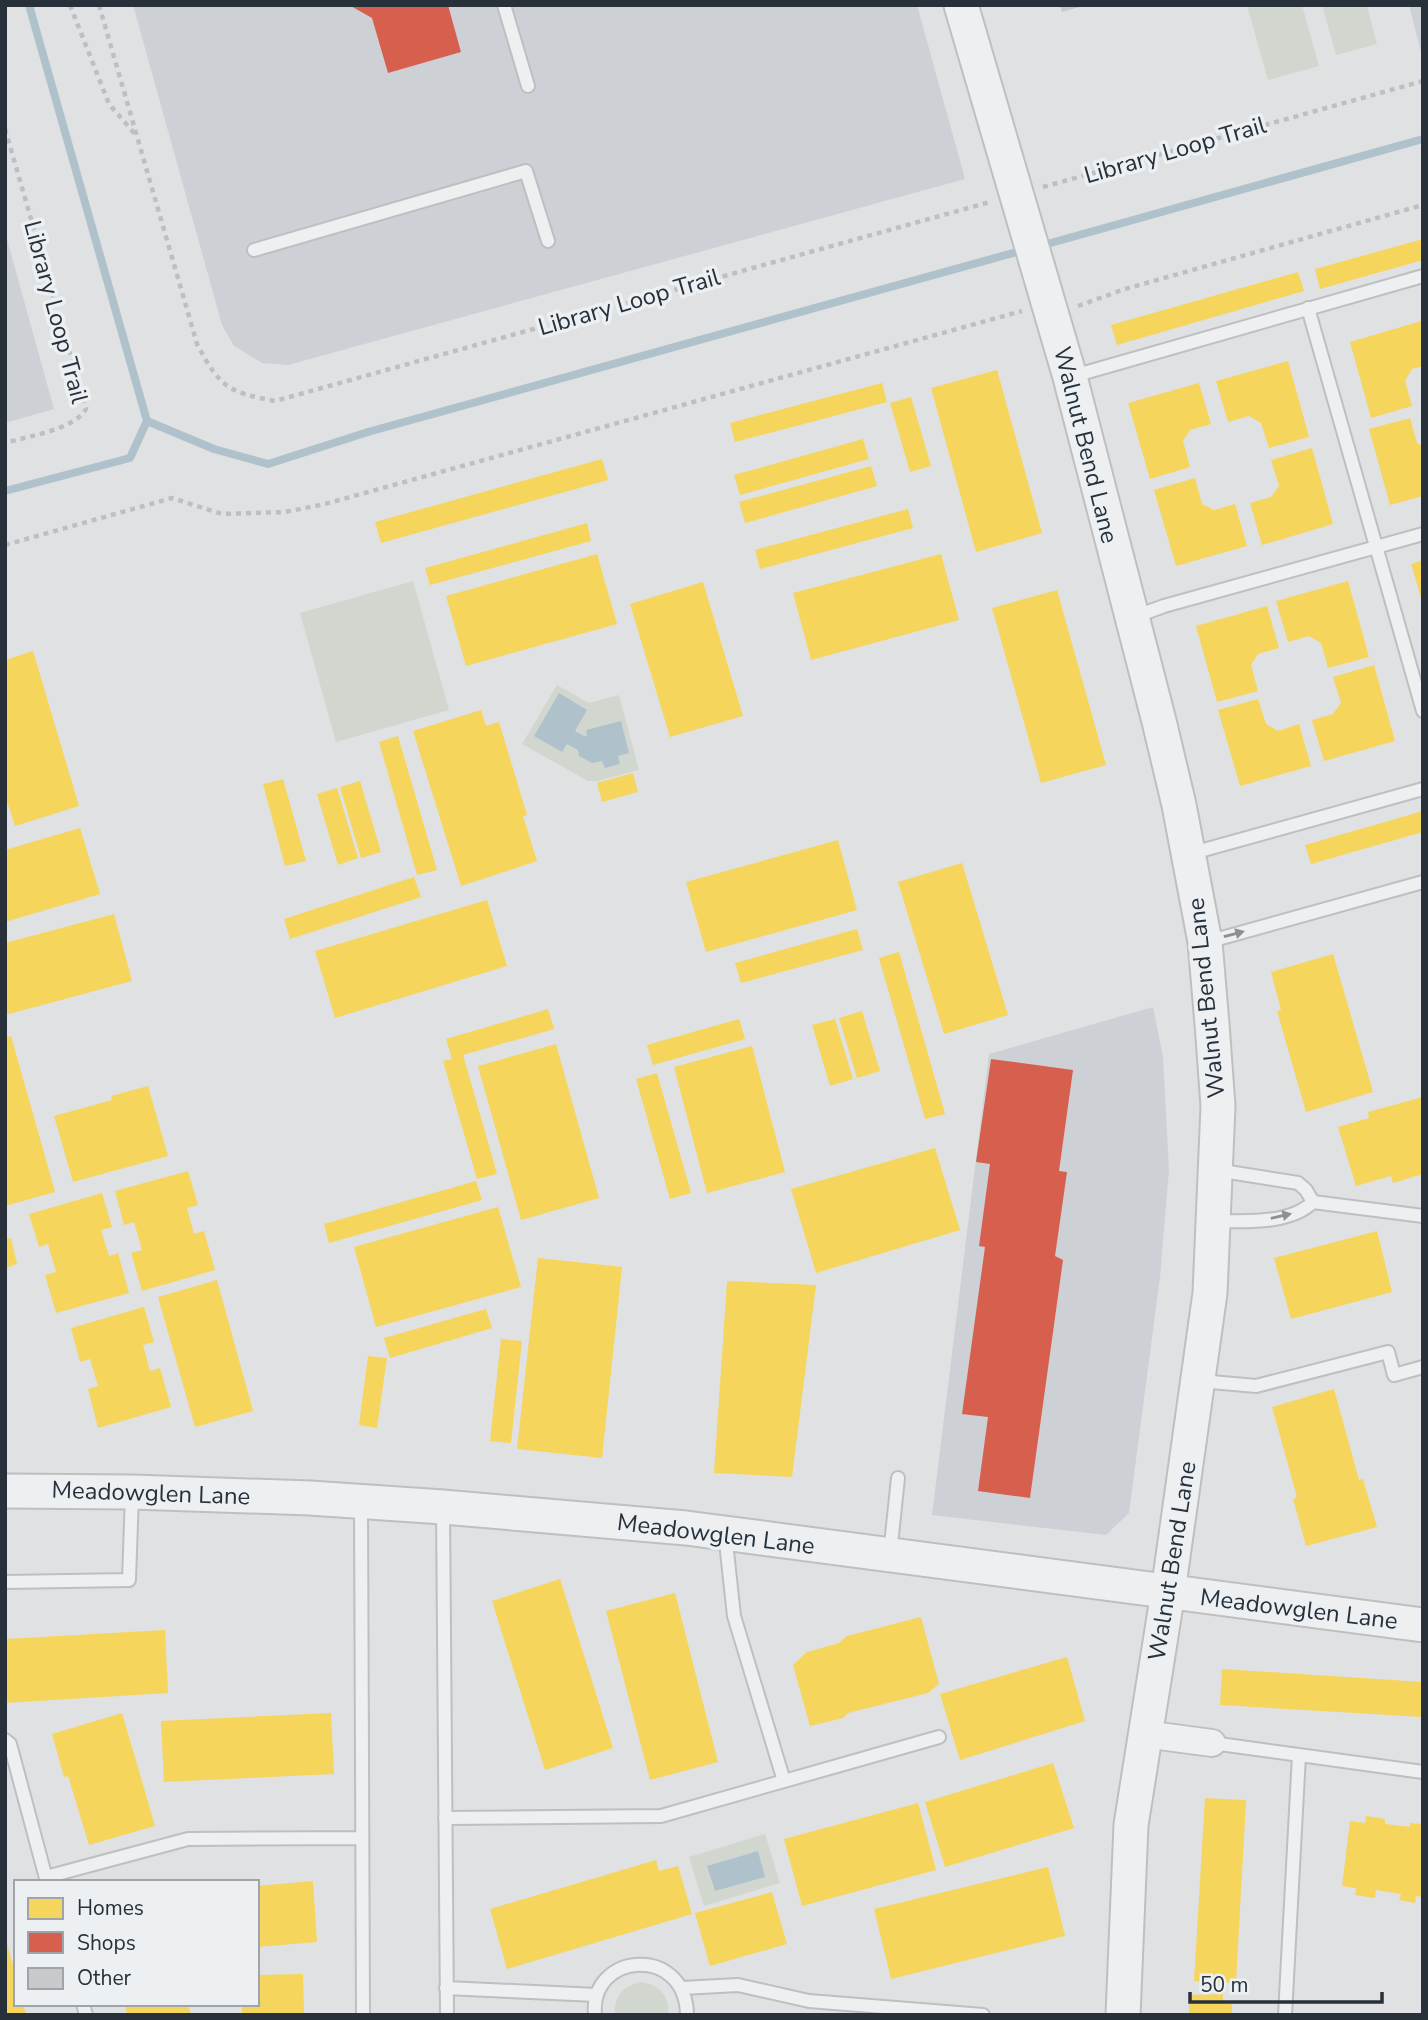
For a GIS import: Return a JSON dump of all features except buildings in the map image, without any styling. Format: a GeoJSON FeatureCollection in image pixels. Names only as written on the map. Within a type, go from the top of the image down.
{"type":"FeatureCollection","features":[{"type":"Feature","properties":{"kind":"street","name":"Walnut Bend Lane"},"geometry":{"type":"LineString","coordinates":[[961,5],[1018,202],[1055,301],[1070,377],[1159,721],[1189,854],[1205,942],[1217,1105],[1210,1293],[1200,1381],[1131,1825],[1123,2015]]}},
{"type":"Feature","properties":{"kind":"street","name":"Meadowglen Lane"},"geometry":{"type":"LineString","coordinates":[[5,1491],[132,1492],[443,1507],[725,1534],[1423,1625]]}},
{"type":"Feature","properties":{"kind":"street"},"geometry":{"type":"LineString","coordinates":[[1144,1734],[1212,1743]]}},
{"type":"Feature","properties":{"kind":"lane"},"geometry":{"type":"LineString","coordinates":[[504,5],[528,86]]}},
{"type":"Feature","properties":{"kind":"lane"},"geometry":{"type":"LineString","coordinates":[[254,250],[526,171],[548,241]]}},
{"type":"Feature","properties":{"kind":"lane"},"geometry":{"type":"LineString","coordinates":[[1070,377],[1423,276]]}},
{"type":"Feature","properties":{"kind":"lane"},"geometry":{"type":"LineString","coordinates":[[1308,308],[1423,711]]}},
{"type":"Feature","properties":{"kind":"lane"},"geometry":{"type":"LineString","coordinates":[[1131,619],[1206,594],[1423,534]]}},
{"type":"Feature","properties":{"kind":"lane"},"geometry":{"type":"LineString","coordinates":[[1189,854],[1423,789]]}},
{"type":"Feature","properties":{"kind":"lane"},"geometry":{"type":"LineString","coordinates":[[1205,942],[1423,881]]}},
{"type":"Feature","properties":{"kind":"lane"},"geometry":{"type":"LineString","coordinates":[[1216,1170],[1298,1183],[1313,1202]]}},
{"type":"Feature","properties":{"kind":"lane"},"geometry":{"type":"LineString","coordinates":[[1313,1202],[1423,1216]]}},
{"type":"Feature","properties":{"kind":"lane"},"geometry":{"type":"LineString","coordinates":[[1213,1221],[1251,1222],[1274,1218],[1305,1210],[1313,1202]]}},
{"type":"Feature","properties":{"kind":"lane"},"geometry":{"type":"LineString","coordinates":[[1200,1381],[1227,1385],[1264,1385],[1388,1352],[1394,1375],[1423,1367]]}},
{"type":"Feature","properties":{"kind":"lane"},"geometry":{"type":"LineString","coordinates":[[890,1555],[898,1478]]}},
{"type":"Feature","properties":{"kind":"lane"},"geometry":{"type":"LineString","coordinates":[[5,1583],[129,1580],[132,1492]]}},
{"type":"Feature","properties":{"kind":"lane"},"geometry":{"type":"LineString","coordinates":[[360,1501],[363,2015]]}},
{"type":"Feature","properties":{"kind":"lane"},"geometry":{"type":"LineString","coordinates":[[443,1507],[447,2015]]}},
{"type":"Feature","properties":{"kind":"lane"},"geometry":{"type":"LineString","coordinates":[[725,1534],[734,1616],[784,1781]]}},
{"type":"Feature","properties":{"kind":"lane"},"geometry":{"type":"LineString","coordinates":[[446,1818],[661,1816],[939,1737]]}},
{"type":"Feature","properties":{"kind":"lane"},"geometry":{"type":"LineString","coordinates":[[5,1740],[10,1744],[47,1880],[188,1839],[362,1838]]}},
{"type":"Feature","properties":{"kind":"lane"},"geometry":{"type":"LineString","coordinates":[[1212,1743],[1423,1772]]}},
{"type":"Feature","properties":{"kind":"lane"},"geometry":{"type":"LineString","coordinates":[[1285,2015],[1299,1755]]}},
{"type":"Feature","properties":{"kind":"lane"},"geometry":{"type":"LineString","coordinates":[[595,2015],[597,1995],[605,1981],[617,1970],[648,1964],[662,1968],[673,1976],[687,2001],[687,2015]]}},
{"type":"Feature","properties":{"kind":"lane"},"geometry":{"type":"LineString","coordinates":[[682,1988],[738,1985],[809,2001],[869,2010],[983,2015]]}},
{"type":"Feature","properties":{"kind":"lane"},"geometry":{"type":"LineString","coordinates":[[446,1988],[597,1995]]}},
{"type":"Feature","properties":{"kind":"path"},"geometry":{"type":"LineString","coordinates":[[70,5],[109,104],[137,136]]}},
{"type":"Feature","properties":{"kind":"path","name":"Library Loop Trail"},"geometry":{"type":"LineString","coordinates":[[99,5],[197,344],[217,379],[243,395],[275,401],[1018,202],[1423,81]]}},
{"type":"Feature","properties":{"kind":"path","name":"Library Loop Trail"},"geometry":{"type":"LineString","coordinates":[[5,129],[86,409],[81,418],[65,426],[5,443]]}},
{"type":"Feature","properties":{"kind":"path"},"geometry":{"type":"LineString","coordinates":[[5,545],[172,498],[222,514],[285,512],[325,504],[1055,301],[1125,289],[1423,205]]}},
{"type":"Feature","properties":{"kind":"shaded area"},"geometry":{"type":"Polygon","coordinates":[[[133,5],[917,5],[965,179],[288,365],[262,363],[234,346],[222,325],[133,5]]]}},
{"type":"Feature","properties":{"kind":"shaded area"},"geometry":{"type":"Polygon","coordinates":[[[1247,5],[1302,5],[1319,66],[1268,80],[1247,5]]]}},
{"type":"Feature","properties":{"kind":"shaded area"},"geometry":{"type":"Polygon","coordinates":[[[1322,5],[1367,5],[1377,44],[1336,55],[1322,5]]]}},
{"type":"Feature","properties":{"kind":"shaded area"},"geometry":{"type":"Polygon","coordinates":[[[1409,5],[1423,5],[1422,56],[1409,5]]]}},
{"type":"Feature","properties":{"kind":"shaded area"},"geometry":{"type":"Polygon","coordinates":[[[5,232],[54,409],[5,423],[5,232]]]}},
{"type":"Feature","properties":{"kind":"shaded area"},"geometry":{"type":"Polygon","coordinates":[[[413,581],[449,710],[336,742],[300,613],[413,581]]]}},
{"type":"Feature","properties":{"kind":"shaded area"},"geometry":{"type":"Polygon","coordinates":[[[557,685],[589,703],[619,695],[639,770],[598,781],[588,781],[522,744],[557,685]]]}},
{"type":"Feature","properties":{"kind":"shaded area"},"geometry":{"type":"Polygon","coordinates":[[[1153,1007],[1163,1057],[1169,1170],[1160,1277],[1129,1513],[1106,1535],[932,1515],[989,1054],[1153,1007]]]}},
{"type":"Feature","properties":{"kind":"shaded area"},"geometry":{"type":"Polygon","coordinates":[[[765,1834],[780,1883],[704,1906],[689,1857],[765,1834]]]}},
{"type":"Feature","properties":{"kind":"shaded area"},"geometry":{"type":"Polygon","coordinates":[[[640,1982],[652,1985],[662,1992],[667,2002],[668,2015],[615,2015],[620,1994],[640,1982]]]}},
{"type":"Feature","properties":{"kind":"water"},"geometry":{"type":"Polygon","coordinates":[[[559,693],[587,710],[575,731],[584,736],[587,736],[586,730],[621,721],[629,753],[618,756],[620,764],[605,768],[602,761],[592,763],[579,756],[578,750],[567,744],[562,752],[534,736],[559,693]]]}},
{"type":"Feature","properties":{"kind":"water"},"geometry":{"type":"Polygon","coordinates":[[[758,1851],[765,1877],[715,1891],[707,1866],[758,1851]]]}},
{"type":"Feature","properties":{"kind":"waterway"},"geometry":{"type":"LineString","coordinates":[[5,491],[130,458],[147,421],[29,5]]}},
{"type":"Feature","properties":{"kind":"waterway"},"geometry":{"type":"LineString","coordinates":[[1040,246],[1423,139]]}},
{"type":"Feature","properties":{"kind":"waterway"},"geometry":{"type":"LineString","coordinates":[[147,421],[214,449],[268,464],[368,432],[1024,250]]}}]}
